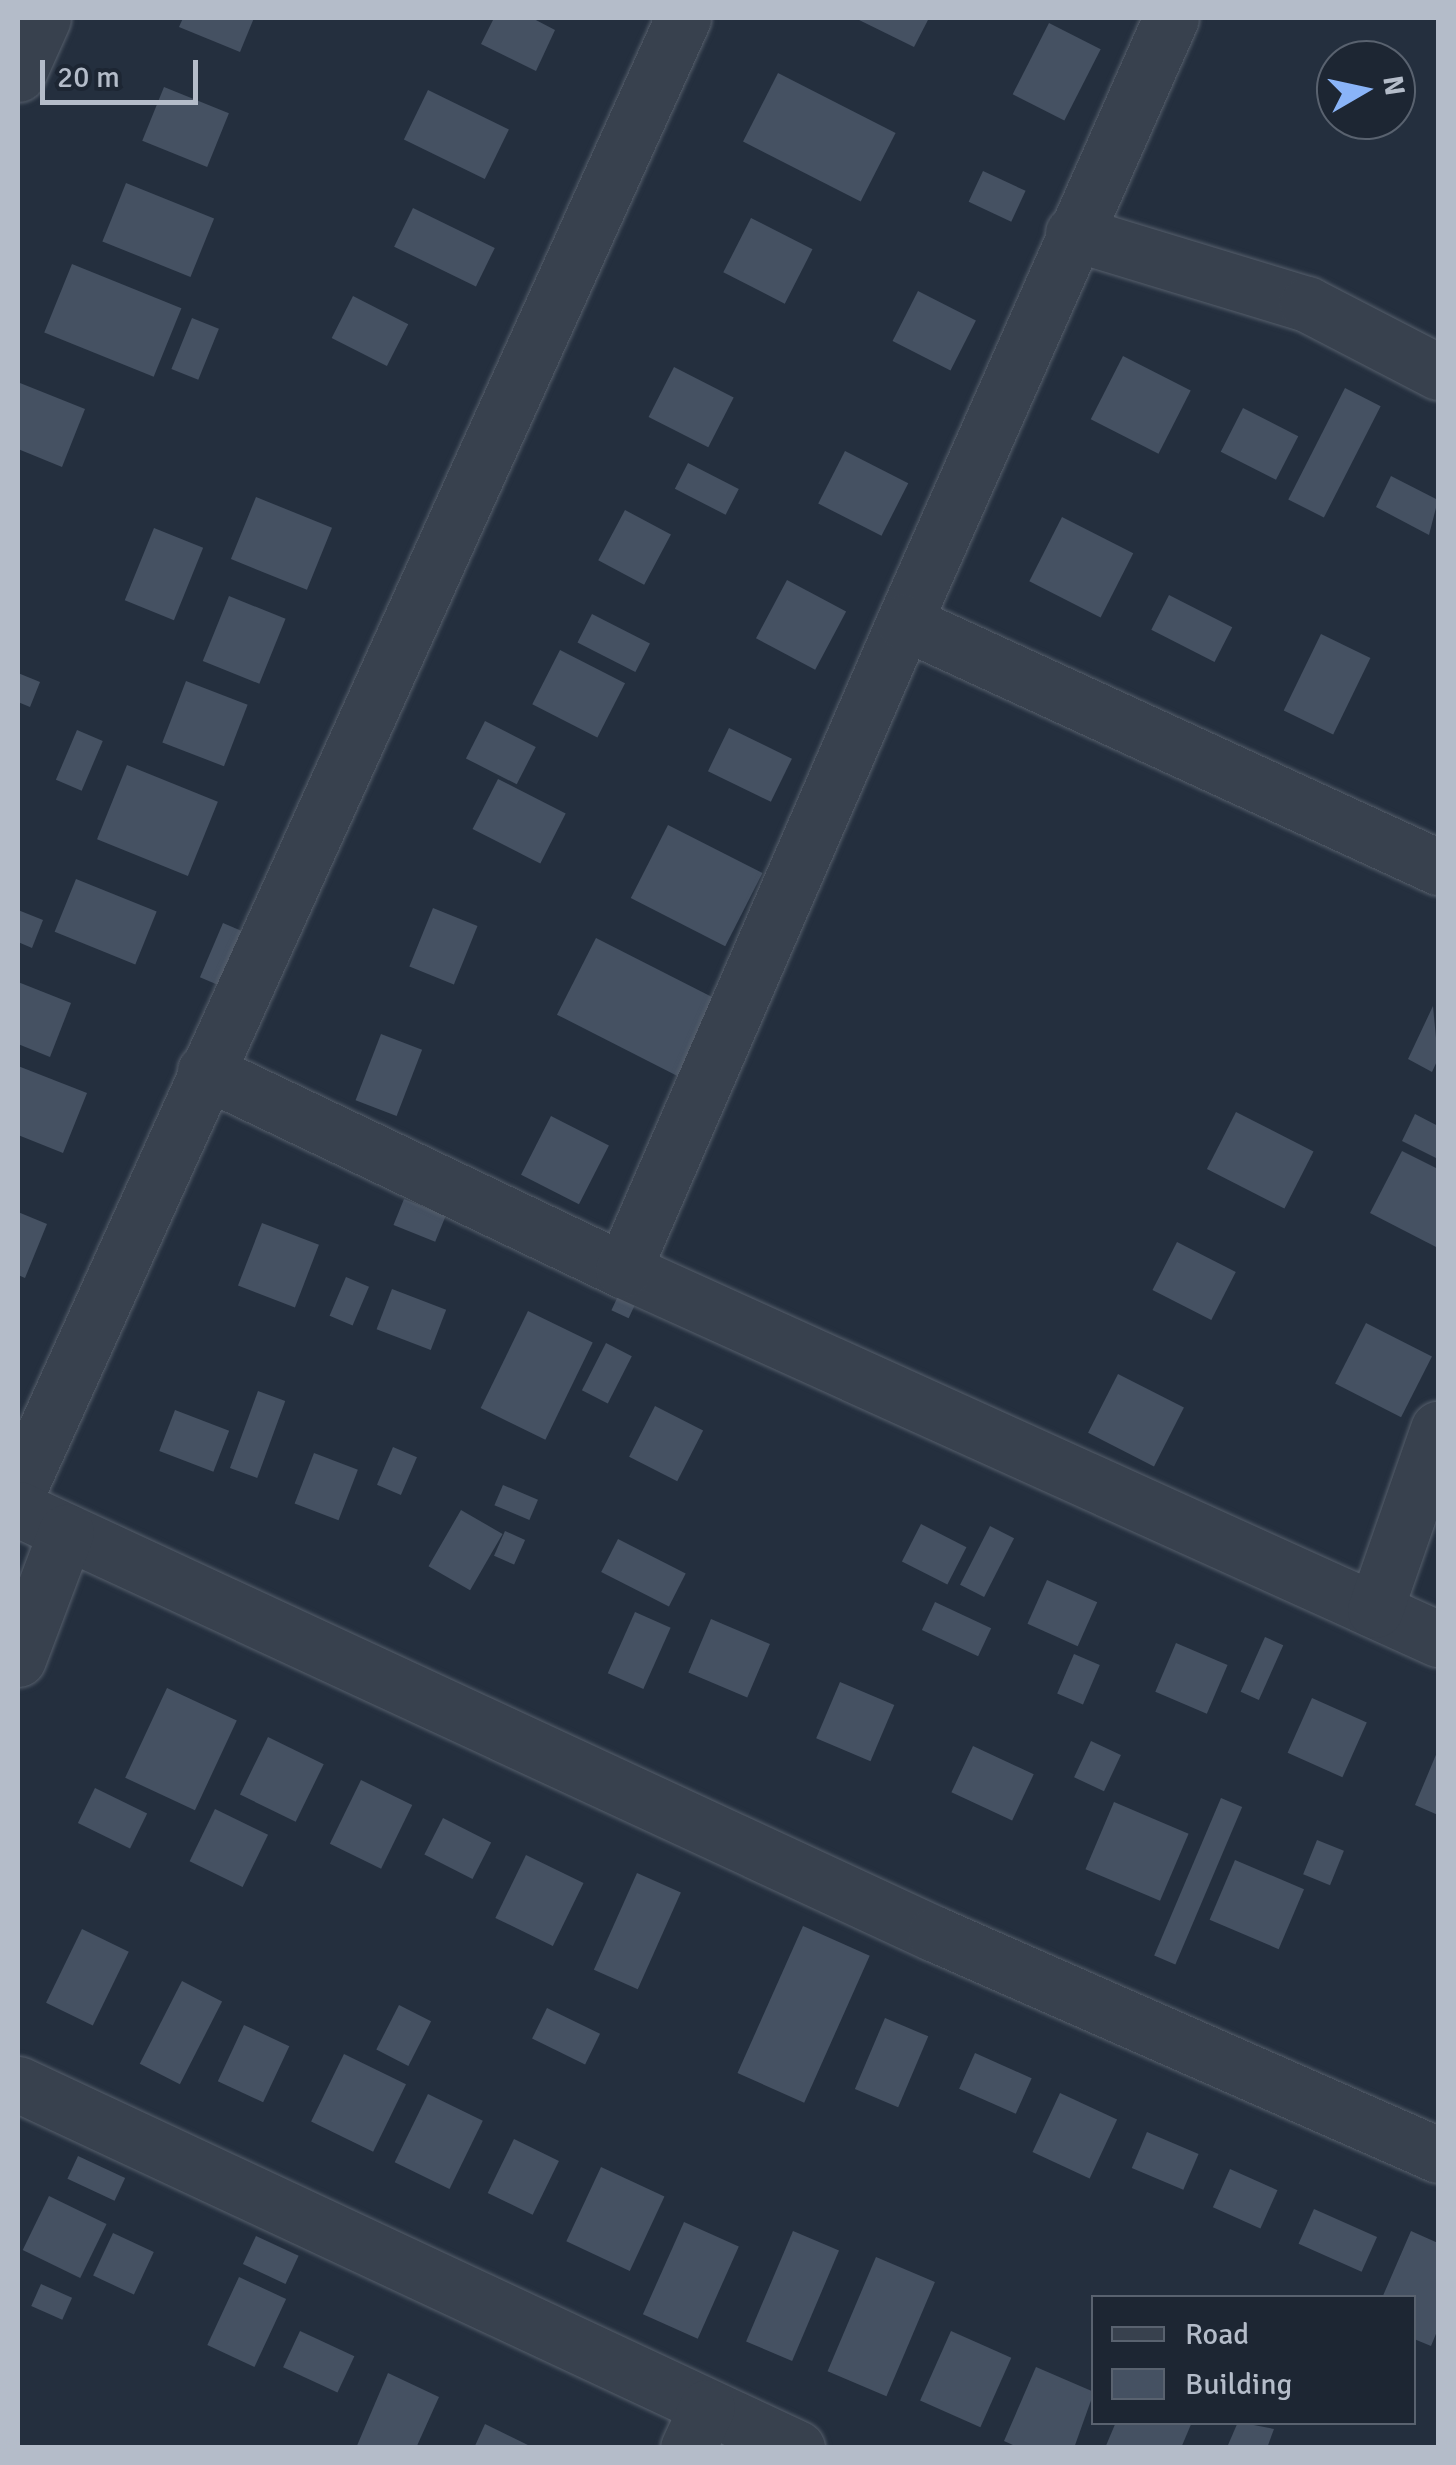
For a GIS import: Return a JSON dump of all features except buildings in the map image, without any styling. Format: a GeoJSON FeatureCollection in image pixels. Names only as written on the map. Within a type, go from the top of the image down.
{"type":"FeatureCollection","features":[{"type":"Feature","properties":{"kind":"street"},"geometry":{"type":"LineString","coordinates":[[18,74],[43,18]]}},
{"type":"Feature","properties":{"kind":"street"},"geometry":{"type":"LineString","coordinates":[[18,1492],[684,18]]}},
{"type":"Feature","properties":{"kind":"street"},"geometry":{"type":"LineString","coordinates":[[623,1270],[1171,18]]}},
{"type":"Feature","properties":{"kind":"street"},"geometry":{"type":"LineString","coordinates":[[1074,233],[1307,304],[1438,372]]}},
{"type":"Feature","properties":{"kind":"street"},"geometry":{"type":"LineString","coordinates":[[904,622],[1438,867]]}},
{"type":"Feature","properties":{"kind":"street"},"geometry":{"type":"LineString","coordinates":[[206,1071],[623,1270],[1438,1638]]}},
{"type":"Feature","properties":{"kind":"street"},"geometry":{"type":"LineString","coordinates":[[1375,1610],[1438,1429]]}},
{"type":"Feature","properties":{"kind":"street"},"geometry":{"type":"LineString","coordinates":[[18,1509],[934,1934],[1438,2155]]}},
{"type":"Feature","properties":{"kind":"street"},"geometry":{"type":"LineString","coordinates":[[18,1659],[66,1532]]}},
{"type":"Feature","properties":{"kind":"street"},"geometry":{"type":"LineString","coordinates":[[18,2084],[698,2427],[797,2448]]}}]}
